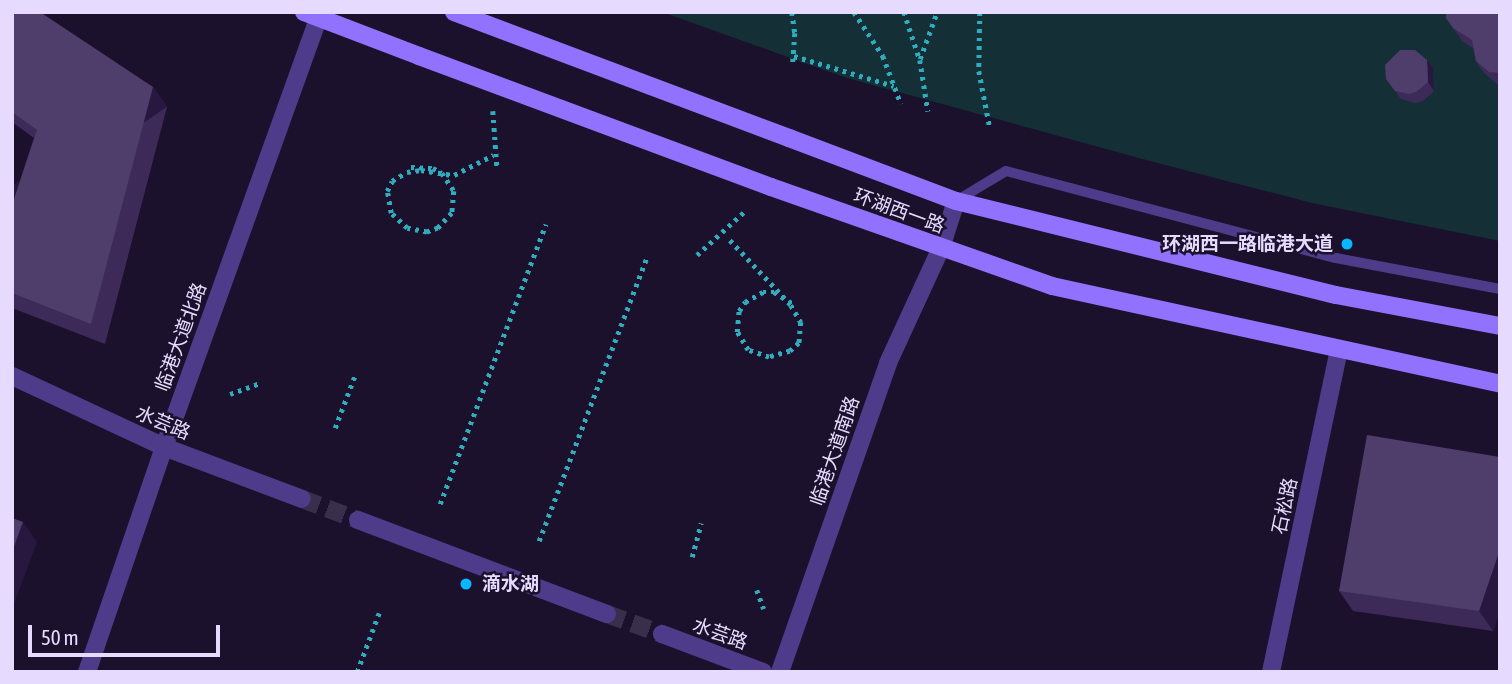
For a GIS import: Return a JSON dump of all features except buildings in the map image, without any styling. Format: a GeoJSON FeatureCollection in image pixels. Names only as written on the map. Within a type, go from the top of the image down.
{"type":"FeatureCollection","features":[{"type":"Feature","properties":{"kind":"main road","name":"环湖西一路"},"geometry":{"type":"LineString","coordinates":[[454,12],[956,201],[1336,295],[1500,326]]}},
{"type":"Feature","properties":{"kind":"main road","name":"环湖西一路"},"geometry":{"type":"LineString","coordinates":[[315,14],[419,56],[771,187],[1052,286],[1500,384]]}},
{"type":"Feature","properties":{"kind":"street","name":"临港大道北路"},"geometry":{"type":"LineString","coordinates":[[87,672],[315,14]]}},
{"type":"Feature","properties":{"kind":"street","name":"临港大道南路"},"geometry":{"type":"LineString","coordinates":[[780,672],[888,363],[941,248],[956,201]]}},
{"type":"Feature","properties":{"kind":"street","name":"石松路"},"geometry":{"type":"LineString","coordinates":[[1271,672],[1339,350]]}},
{"type":"Feature","properties":{"kind":"street","name":"水芸路"},"geometry":{"type":"LineString","coordinates":[[12,376],[163,447],[302,499]]}},
{"type":"Feature","properties":{"kind":"street"},"geometry":{"type":"LineString","coordinates":[[358,520],[607,614]]}},
{"type":"Feature","properties":{"kind":"street","name":"水芸路"},"geometry":{"type":"LineString","coordinates":[[662,634],[763,672]]}},
{"type":"Feature","properties":{"kind":"lane"},"geometry":{"type":"LineString","coordinates":[[956,201],[1006,171],[1336,258],[1500,289]]}},
{"type":"Feature","properties":{"kind":"path"},"geometry":{"type":"LineString","coordinates":[[792,12],[796,33],[793,65]]}},
{"type":"Feature","properties":{"kind":"path"},"geometry":{"type":"LineString","coordinates":[[854,12],[883,56],[901,104]]}},
{"type":"Feature","properties":{"kind":"path"},"geometry":{"type":"LineString","coordinates":[[904,12],[920,60],[928,111]]}},
{"type":"Feature","properties":{"kind":"path"},"geometry":{"type":"LineString","coordinates":[[920,60],[937,12]]}},
{"type":"Feature","properties":{"kind":"path"},"geometry":{"type":"LineString","coordinates":[[980,12],[979,71],[990,128]]}},
{"type":"Feature","properties":{"kind":"path"},"geometry":{"type":"LineString","coordinates":[[794,56],[894,86]]}},
{"type":"Feature","properties":{"kind":"path"},"geometry":{"type":"LineString","coordinates":[[493,111],[497,166]]}},
{"type":"Feature","properties":{"kind":"path"},"geometry":{"type":"LineString","coordinates":[[411,167],[433,168],[442,173],[454,191],[452,213],[438,229],[428,232],[407,228],[391,213],[387,191],[393,181],[407,172],[421,170],[454,175],[493,155]]}},
{"type":"Feature","properties":{"kind":"path"},"geometry":{"type":"LineString","coordinates":[[697,255],[745,211]]}},
{"type":"Feature","properties":{"kind":"path"},"geometry":{"type":"LineString","coordinates":[[439,504],[546,224]]}},
{"type":"Feature","properties":{"kind":"path"},"geometry":{"type":"LineString","coordinates":[[730,240],[791,305],[801,322],[799,343],[790,351],[769,357],[748,350],[737,332],[739,311],[745,302],[763,292],[774,292],[795,305]]}},
{"type":"Feature","properties":{"kind":"path"},"geometry":{"type":"LineString","coordinates":[[539,541],[646,259]]}},
{"type":"Feature","properties":{"kind":"path"},"geometry":{"type":"LineString","coordinates":[[335,428],[355,375]]}},
{"type":"Feature","properties":{"kind":"path"},"geometry":{"type":"LineString","coordinates":[[230,394],[261,383]]}},
{"type":"Feature","properties":{"kind":"path"},"geometry":{"type":"LineString","coordinates":[[692,557],[701,523]]}},
{"type":"Feature","properties":{"kind":"path"},"geometry":{"type":"LineString","coordinates":[[757,590],[764,609]]}},
{"type":"Feature","properties":{"kind":"path"},"geometry":{"type":"LineString","coordinates":[[357,672],[379,613]]}},
{"type":"Feature","properties":{"kind":"green space"},"geometry":{"type":"Polygon","coordinates":[[[662,12],[1500,12],[1500,241],[1312,203],[1150,161],[847,78],[662,12]]]}},
{"type":"Feature","properties":{"kind":"tunnel"},"geometry":{"type":"LineString","coordinates":[[302,499],[358,520]]}},
{"type":"Feature","properties":{"kind":"tunnel"},"geometry":{"type":"LineString","coordinates":[[607,614],[662,634]]}},
{"type":"Feature","properties":{"kind":"place","name":"环湖西一路临港大道"},"geometry":{"type":"Point","coordinates":[1347,244]}},
{"type":"Feature","properties":{"kind":"place","name":"滴水湖"},"geometry":{"type":"Point","coordinates":[466,584]}}]}
